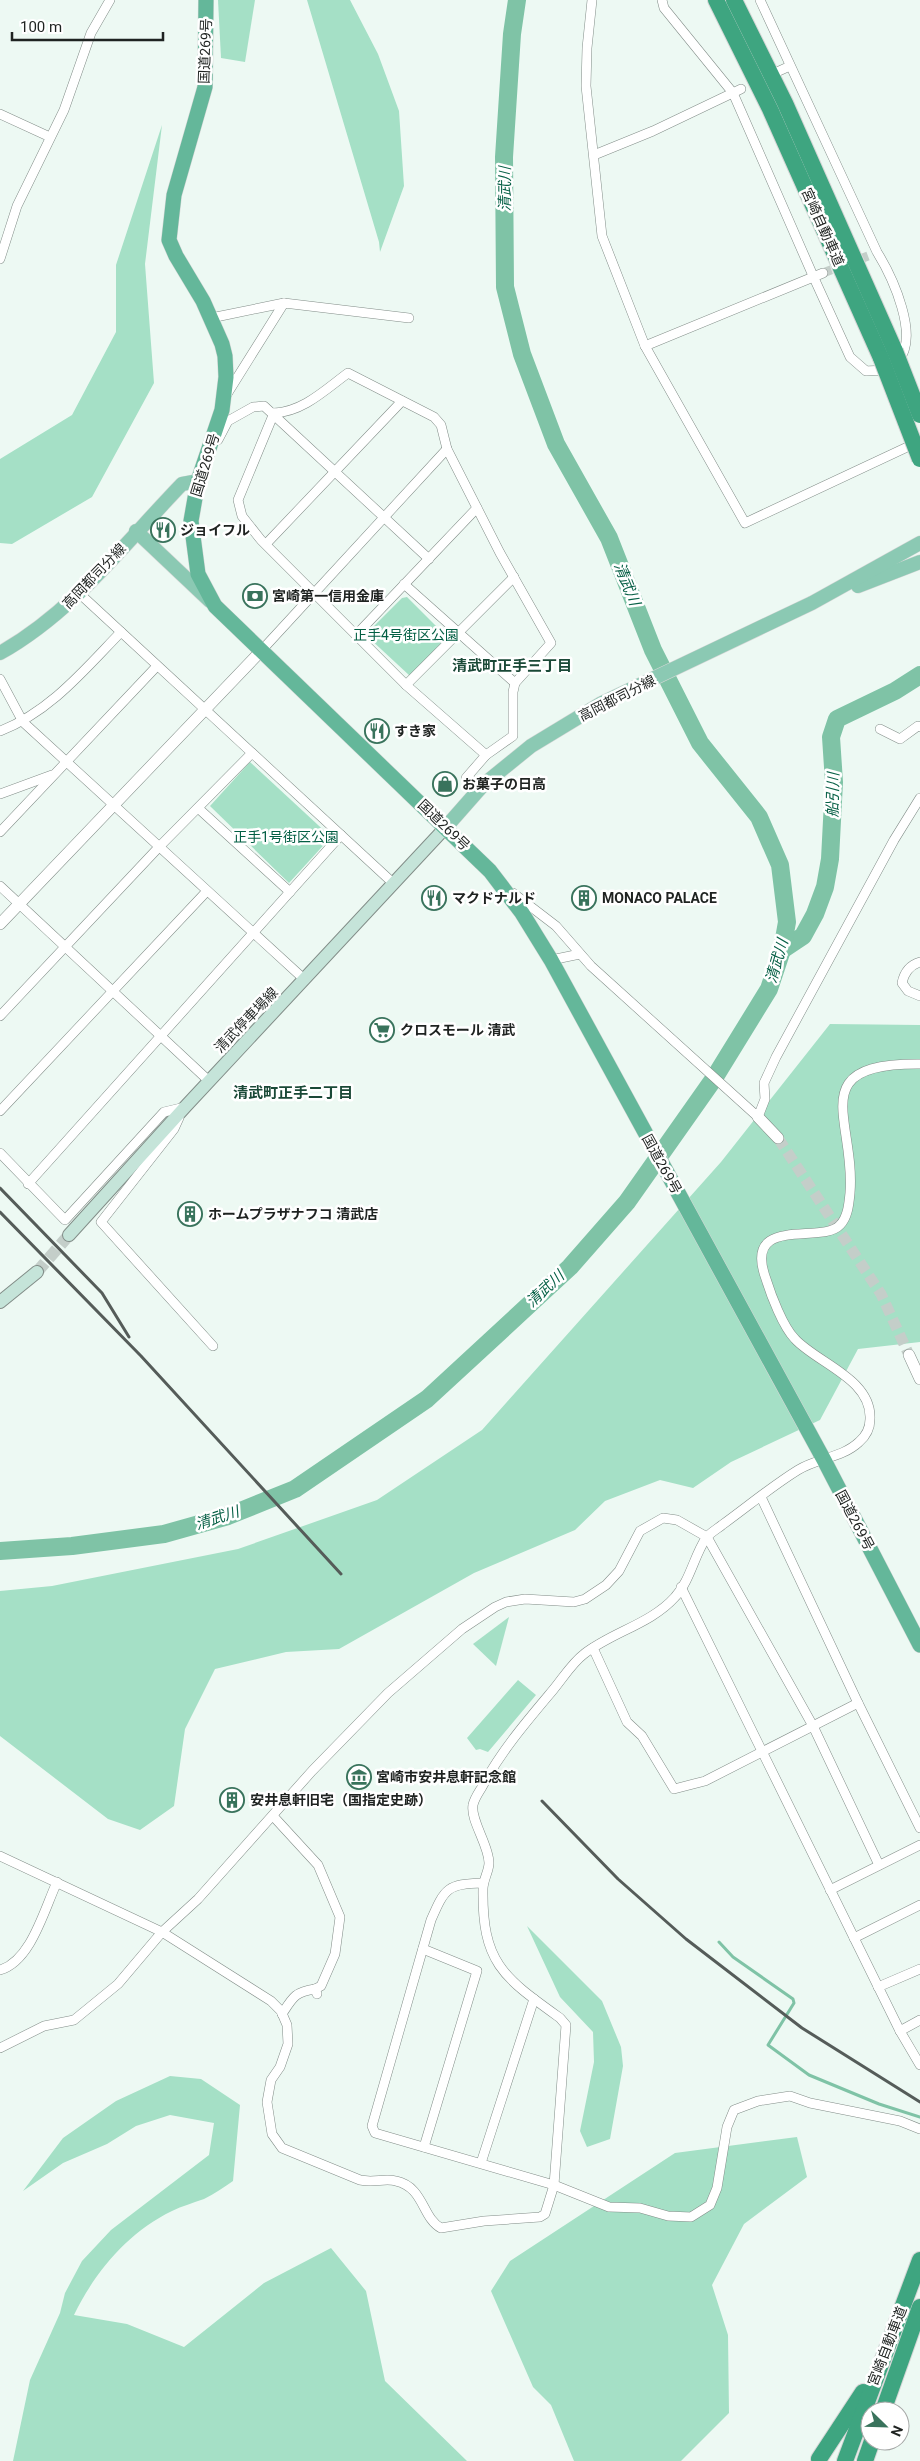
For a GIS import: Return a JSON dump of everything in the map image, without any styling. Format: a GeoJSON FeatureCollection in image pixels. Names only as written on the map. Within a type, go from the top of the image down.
{"type":"FeatureCollection","features":[{"type":"Feature","properties":{"kind":"highway","name":"国道269号"},"geometry":{"type":"LineString","coordinates":[[206,0],[205,87],[174,195],[169,240],[176,256],[203,300],[225,356],[226,377],[222,410],[198,481],[191,521],[198,574],[215,606],[446,827],[490,871],[522,913],[551,960],[824,1460],[920,1644]]}},
{"type":"Feature","properties":{"kind":"highway","name":"宮崎自動車道"},"geometry":{"type":"LineString","coordinates":[[716,0],[888,354],[920,415]]}},
{"type":"Feature","properties":{"kind":"highway","name":"宮崎自動車道"},"geometry":{"type":"LineString","coordinates":[[734,0],[785,103],[888,354],[920,459]]}},
{"type":"Feature","properties":{"kind":"highway","name":"宮崎自動車道"},"geometry":{"type":"LineString","coordinates":[[845,2461],[920,2260]]}},
{"type":"Feature","properties":{"kind":"highway","name":"宮崎自動車道"},"geometry":{"type":"LineString","coordinates":[[887,2401],[920,2307]]}},
{"type":"Feature","properties":{"kind":"highway"},"geometry":{"type":"LineString","coordinates":[[819,2459],[879,2367]]}},
{"type":"Feature","properties":{"kind":"main road","name":"高岡都司分線"},"geometry":{"type":"LineString","coordinates":[[0,653],[29,636],[80,594],[136,531],[182,484],[198,481]]}},
{"type":"Feature","properties":{"kind":"main road","name":"高岡都司分線"},"geometry":{"type":"LineString","coordinates":[[136,531],[215,606]]}},
{"type":"Feature","properties":{"kind":"main road","name":"高岡都司分線"},"geometry":{"type":"LineString","coordinates":[[446,827],[483,784],[531,746],[602,703],[812,603],[920,543]]}},
{"type":"Feature","properties":{"kind":"main road","name":"高岡都司分線"},"geometry":{"type":"LineString","coordinates":[[812,603],[920,562]]}},
{"type":"Feature","properties":{"kind":"main road","name":"清武停車場線"},"geometry":{"type":"LineString","coordinates":[[69,1236],[185,1107],[446,827]]}},
{"type":"Feature","properties":{"kind":"main road"},"geometry":{"type":"LineString","coordinates":[[0,1302],[37,1272]]}},
{"type":"Feature","properties":{"kind":"street"},"geometry":{"type":"LineString","coordinates":[[0,259],[17,206],[64,110],[91,33],[110,0]]}},
{"type":"Feature","properties":{"kind":"street"},"geometry":{"type":"LineString","coordinates":[[592,0],[586,76],[602,236],[645,346],[746,523],[920,441]]}},
{"type":"Feature","properties":{"kind":"street"},"geometry":{"type":"LineString","coordinates":[[662,0],[664,8],[737,91],[814,278],[850,356],[866,370],[887,370],[906,355],[913,334],[908,312],[760,0]]}},
{"type":"Feature","properties":{"kind":"street"},"geometry":{"type":"LineString","coordinates":[[779,71],[790,66]]}},
{"type":"Feature","properties":{"kind":"street"},"geometry":{"type":"LineString","coordinates":[[594,155],[653,131],[737,91]]}},
{"type":"Feature","properties":{"kind":"street"},"geometry":{"type":"LineString","coordinates":[[0,114],[50,138]]}},
{"type":"Feature","properties":{"kind":"street"},"geometry":{"type":"LineString","coordinates":[[868,256],[878,252]]}},
{"type":"Feature","properties":{"kind":"street"},"geometry":{"type":"LineString","coordinates":[[645,346],[823,273]]}},
{"type":"Feature","properties":{"kind":"street"},"geometry":{"type":"LineString","coordinates":[[224,399],[284,304]]}},
{"type":"Feature","properties":{"kind":"street"},"geometry":{"type":"LineString","coordinates":[[211,318],[284,304],[409,318]]}},
{"type":"Feature","properties":{"kind":"street"},"geometry":{"type":"LineString","coordinates":[[274,413],[285,413],[303,406],[348,373],[434,417],[441,424],[448,449],[477,508],[551,643],[515,683],[513,692],[513,736],[486,755],[466,778],[483,784]]}},
{"type":"Feature","properties":{"kind":"street"},"geometry":{"type":"LineString","coordinates":[[266,544],[402,401]]}},
{"type":"Feature","properties":{"kind":"street"},"geometry":{"type":"LineString","coordinates":[[198,481],[228,421],[253,407],[264,406],[274,413],[429,559]]}},
{"type":"Feature","properties":{"kind":"street"},"geometry":{"type":"LineString","coordinates":[[274,413],[238,500],[242,516],[266,544],[406,685],[486,755]]}},
{"type":"Feature","properties":{"kind":"street"},"geometry":{"type":"LineString","coordinates":[[0,924],[261,651],[448,449]]}},
{"type":"Feature","properties":{"kind":"street"},"geometry":{"type":"LineString","coordinates":[[356,634],[477,508]]}},
{"type":"Feature","properties":{"kind":"street"},"geometry":{"type":"LineString","coordinates":[[406,685],[514,577]]}},
{"type":"Feature","properties":{"kind":"street"},"geometry":{"type":"LineString","coordinates":[[404,584],[515,683]]}},
{"type":"Feature","properties":{"kind":"street"},"geometry":{"type":"LineString","coordinates":[[80,594],[394,883]]}},
{"type":"Feature","properties":{"kind":"street"},"geometry":{"type":"LineString","coordinates":[[0,731],[23,722],[70,685],[121,632]]}},
{"type":"Feature","properties":{"kind":"street"},"geometry":{"type":"LineString","coordinates":[[0,832],[157,666]]}},
{"type":"Feature","properties":{"kind":"street"},"geometry":{"type":"LineString","coordinates":[[0,679],[23,722],[305,980]]}},
{"type":"Feature","properties":{"kind":"street"},"geometry":{"type":"LineString","coordinates":[[880,729],[900,739],[918,726],[920,728]]}},
{"type":"Feature","properties":{"kind":"street"},"geometry":{"type":"LineString","coordinates":[[0,1016],[159,847],[252,753]]}},
{"type":"Feature","properties":{"kind":"street"},"geometry":{"type":"LineString","coordinates":[[0,794],[54,774]]}},
{"type":"Feature","properties":{"kind":"street"},"geometry":{"type":"LineString","coordinates":[[758,1117],[765,1099],[764,1083],[776,1057],[894,840],[920,798]]}},
{"type":"Feature","properties":{"kind":"street"},"geometry":{"type":"LineString","coordinates":[[198,808],[290,892]]}},
{"type":"Feature","properties":{"kind":"street"},"geometry":{"type":"LineString","coordinates":[[28,1184],[341,835]]}},
{"type":"Feature","properties":{"kind":"street"},"geometry":{"type":"LineString","coordinates":[[490,871],[518,898],[556,926],[591,966],[758,1117],[778,1138]]}},
{"type":"Feature","properties":{"kind":"street"},"geometry":{"type":"LineString","coordinates":[[0,886],[209,1081]]}},
{"type":"Feature","properties":{"kind":"street"},"geometry":{"type":"LineString","coordinates":[[0,1111],[207,891]]}},
{"type":"Feature","properties":{"kind":"street"},"geometry":{"type":"LineString","coordinates":[[551,960],[551,958],[580,954]]}},
{"type":"Feature","properties":{"kind":"street"},"geometry":{"type":"LineString","coordinates":[[920,962],[911,966],[903,976],[902,983],[908,991],[920,996]]}},
{"type":"Feature","properties":{"kind":"street"},"geometry":{"type":"LineString","coordinates":[[0,1856],[162,1932],[271,2001],[282,2014],[287,2025],[288,2044],[280,2068],[271,2080],[267,2102],[272,2134],[282,2148],[360,2180],[372,2183],[395,2180],[403,2184],[419,2196],[435,2225],[441,2228],[484,2221],[540,2217],[545,2214],[554,2185],[566,2025],[560,2018],[504,1974],[495,1959],[484,1927],[483,1883],[489,1864],[483,1838],[473,1813],[473,1804],[494,1764],[581,1656],[625,1632],[675,1597],[707,1536],[800,1468],[853,1447],[866,1434],[870,1414],[866,1399],[835,1367],[804,1347],[790,1334],[765,1278],[761,1258],[769,1242],[778,1236],[826,1230],[835,1228],[843,1222],[849,1204],[850,1188],[842,1114],[844,1092],[849,1082],[858,1074],[878,1068],[920,1064]]}},
{"type":"Feature","properties":{"kind":"street"},"geometry":{"type":"LineString","coordinates":[[0,1153],[65,1220],[164,1112],[185,1107]]}},
{"type":"Feature","properties":{"kind":"street"},"geometry":{"type":"LineString","coordinates":[[185,1107],[174,1129],[101,1222],[213,1346]]}},
{"type":"Feature","properties":{"kind":"street"},"geometry":{"type":"LineString","coordinates":[[909,1355],[920,1379]]}},
{"type":"Feature","properties":{"kind":"street"},"geometry":{"type":"LineString","coordinates":[[761,1498],[858,1703],[920,1828]]}},
{"type":"Feature","properties":{"kind":"street"},"geometry":{"type":"LineString","coordinates":[[0,2048],[44,2026],[74,2020],[84,2014],[118,1984],[162,1932],[198,1899],[312,1771],[388,1693],[462,1629],[494,1607],[515,1600],[574,1602],[585,1599],[614,1578],[640,1531],[663,1518],[677,1520],[707,1536],[813,1726],[879,1866]]}},
{"type":"Feature","properties":{"kind":"street"},"geometry":{"type":"LineString","coordinates":[[681,1587],[878,1988],[920,2065]]}},
{"type":"Feature","properties":{"kind":"street"},"geometry":{"type":"LineString","coordinates":[[593,1648],[627,1722],[642,1736],[674,1789],[704,1781],[858,1703]]}},
{"type":"Feature","properties":{"kind":"street"},"geometry":{"type":"LineString","coordinates":[[273,1816],[318,1865],[340,1917],[335,1954],[321,1986],[316,1992],[302,1991],[293,1997],[282,2014]]}},
{"type":"Feature","properties":{"kind":"street"},"geometry":{"type":"LineString","coordinates":[[830,1890],[920,1845]]}},
{"type":"Feature","properties":{"kind":"street"},"geometry":{"type":"LineString","coordinates":[[0,1970],[10,1966],[26,1951],[57,1882]]}},
{"type":"Feature","properties":{"kind":"street"},"geometry":{"type":"LineString","coordinates":[[483,1883],[461,1884],[450,1887],[430,1920],[372,2126],[375,2133],[554,2185],[608,2208],[640,2208],[668,2216],[691,2217],[710,2204],[717,2188],[726,2127],[734,2110],[758,2101],[790,2096],[810,2103],[900,2121],[920,2129]]}},
{"type":"Feature","properties":{"kind":"street"},"geometry":{"type":"LineString","coordinates":[[854,1938],[920,1905]]}},
{"type":"Feature","properties":{"kind":"street"},"geometry":{"type":"LineString","coordinates":[[422,1949],[477,1971],[424,2147]]}},
{"type":"Feature","properties":{"kind":"street"},"geometry":{"type":"LineString","coordinates":[[878,1988],[920,1969]]}},
{"type":"Feature","properties":{"kind":"street"},"geometry":{"type":"LineString","coordinates":[[481,2163],[534,1999]]}},
{"type":"Feature","properties":{"kind":"street"},"geometry":{"type":"LineString","coordinates":[[900,2031],[920,2020]]}},
{"type":"Feature","properties":{"kind":"green space"},"geometry":{"type":"Polygon","coordinates":[[[218,0],[255,0],[245,62],[221,58],[218,0]]]}},
{"type":"Feature","properties":{"kind":"green space"},"geometry":{"type":"Polygon","coordinates":[[[307,0],[350,0],[378,54],[399,111],[404,186],[380,252],[379,242],[307,0]]]}},
{"type":"Feature","properties":{"kind":"green space"},"geometry":{"type":"Polygon","coordinates":[[[162,125],[145,264],[154,383],[92,497],[12,544],[0,543],[0,459],[72,415],[116,332],[116,265],[162,125]]]}},
{"type":"Feature","properties":{"kind":"green space","name":"正手4号街区公園"},"geometry":{"type":"Polygon","coordinates":[[[407,597],[446,638],[410,676],[368,637],[367,633],[402,598],[407,597]]]}},
{"type":"Feature","properties":{"kind":"green space","name":"正手1号街区公園"},"geometry":{"type":"Polygon","coordinates":[[[250,762],[331,837],[289,883],[210,806],[250,762]]]}},
{"type":"Feature","properties":{"kind":"green space"},"geometry":{"type":"Polygon","coordinates":[[[830,1024],[920,1025],[920,1342],[858,1349],[820,1420],[731,1462],[693,1488],[660,1480],[605,1501],[575,1530],[474,1573],[339,1649],[286,1652],[215,1669],[185,1729],[174,1806],[140,1830],[108,1819],[0,1736],[0,1591],[52,1586],[238,1549],[377,1500],[482,1430],[721,1162],[830,1024]]]}},
{"type":"Feature","properties":{"kind":"green space"},"geometry":{"type":"Polygon","coordinates":[[[509,1617],[496,1666],[473,1644],[509,1617]]]}},
{"type":"Feature","properties":{"kind":"green space"},"geometry":{"type":"Polygon","coordinates":[[[518,1680],[536,1695],[488,1752],[480,1749],[476,1750],[467,1738],[518,1680]]]}},
{"type":"Feature","properties":{"kind":"green space"},"geometry":{"type":"Polygon","coordinates":[[[527,1926],[602,2001],[621,2047],[623,2066],[610,2139],[587,2147],[580,2131],[594,2062],[593,2032],[560,1997],[527,1926]]]}},
{"type":"Feature","properties":{"kind":"green space"},"geometry":{"type":"Polygon","coordinates":[[[170,2076],[201,2079],[240,2105],[233,2181],[204,2199],[172,2211],[141,2230],[102,2269],[74,2315],[127,2324],[184,2347],[264,2283],[331,2248],[366,2291],[385,2381],[467,2461],[13,2461],[30,2380],[60,2313],[65,2293],[82,2261],[111,2230],[209,2155],[214,2123],[170,2115],[136,2126],[107,2144],[63,2163],[23,2191],[63,2138],[116,2101],[170,2076]]]}},
{"type":"Feature","properties":{"kind":"green space"},"geometry":{"type":"Polygon","coordinates":[[[797,2137],[807,2177],[744,2224],[712,2285],[728,2335],[729,2413],[681,2461],[574,2461],[551,2405],[533,2387],[491,2291],[510,2261],[675,2153],[797,2137]]]}},
{"type":"Feature","properties":{"kind":"waterway","name":"清武川"},"geometry":{"type":"LineString","coordinates":[[0,1551],[72,1546],[164,1534],[228,1516],[295,1489],[427,1399],[570,1267],[627,1202],[713,1080],[769,989],[782,950],[787,922],[780,865],[759,817],[700,743],[653,650],[609,538],[556,444],[522,354],[505,287],[504,157],[512,34],[517,0]]}},
{"type":"Feature","properties":{"kind":"waterway","name":"船引川"},"geometry":{"type":"LineString","coordinates":[[782,950],[803,936],[815,914],[825,887],[830,859],[834,782],[831,737],[837,719],[895,691],[920,675]]}},
{"type":"Feature","properties":{"kind":"waterway"},"geometry":{"type":"LineString","coordinates":[[719,1942],[733,1957],[793,1999],[794,2003],[768,2045],[809,2075],[879,2104],[920,2117]]}},
{"type":"Feature","properties":{"kind":"tunnel"},"geometry":{"type":"LineString","coordinates":[[823,273],[868,256]]}},
{"type":"Feature","properties":{"kind":"tunnel"},"geometry":{"type":"LineString","coordinates":[[778,1138],[881,1294],[909,1355]]}},
{"type":"Feature","properties":{"kind":"tunnel"},"geometry":{"type":"LineString","coordinates":[[37,1272],[69,1235]]}},
{"type":"Feature","properties":{"kind":"railway"},"geometry":{"type":"LineString","coordinates":[[0,1188],[102,1293],[129,1337]]}},
{"type":"Feature","properties":{"kind":"railway"},"geometry":{"type":"LineString","coordinates":[[0,1212],[141,1356],[341,1574]]}},
{"type":"Feature","properties":{"kind":"railway"},"geometry":{"type":"LineString","coordinates":[[542,1801],[618,1879],[686,1939],[802,2028],[920,2102]]}},
{"type":"Feature","properties":{"kind":"place","name":"ジョイフル"},"geometry":{"type":"Point","coordinates":[163,530]}},
{"type":"Feature","properties":{"kind":"place","name":"宮崎第一信用金庫"},"geometry":{"type":"Point","coordinates":[255,596]}},
{"type":"Feature","properties":{"kind":"place","name":"すき家"},"geometry":{"type":"Point","coordinates":[377,731]}},
{"type":"Feature","properties":{"kind":"place","name":"お菓子の日高"},"geometry":{"type":"Point","coordinates":[445,784]}},
{"type":"Feature","properties":{"kind":"place","name":"マクドナルド"},"geometry":{"type":"Point","coordinates":[434,898]}},
{"type":"Feature","properties":{"kind":"place","name":"MONACO PALACE"},"geometry":{"type":"Point","coordinates":[584,898]}},
{"type":"Feature","properties":{"kind":"place","name":"クロスモール 清武"},"geometry":{"type":"Point","coordinates":[382,1030]}},
{"type":"Feature","properties":{"kind":"place","name":"ホームプラザナフコ 清武店"},"geometry":{"type":"Point","coordinates":[190,1214]}},
{"type":"Feature","properties":{"kind":"place","name":"宮崎市安井息軒記念館"},"geometry":{"type":"Point","coordinates":[359,1777]}},
{"type":"Feature","properties":{"kind":"place","name":"安井息軒旧宅（国指定史跡）"},"geometry":{"type":"Point","coordinates":[232,1800]}},
{"type":"Feature","properties":{"kind":"district","name":"清武町正手三丁目"},"geometry":{"type":"Point","coordinates":[512,666]}},
{"type":"Feature","properties":{"kind":"district","name":"清武町正手二丁目"},"geometry":{"type":"Point","coordinates":[293,1093]}}]}
